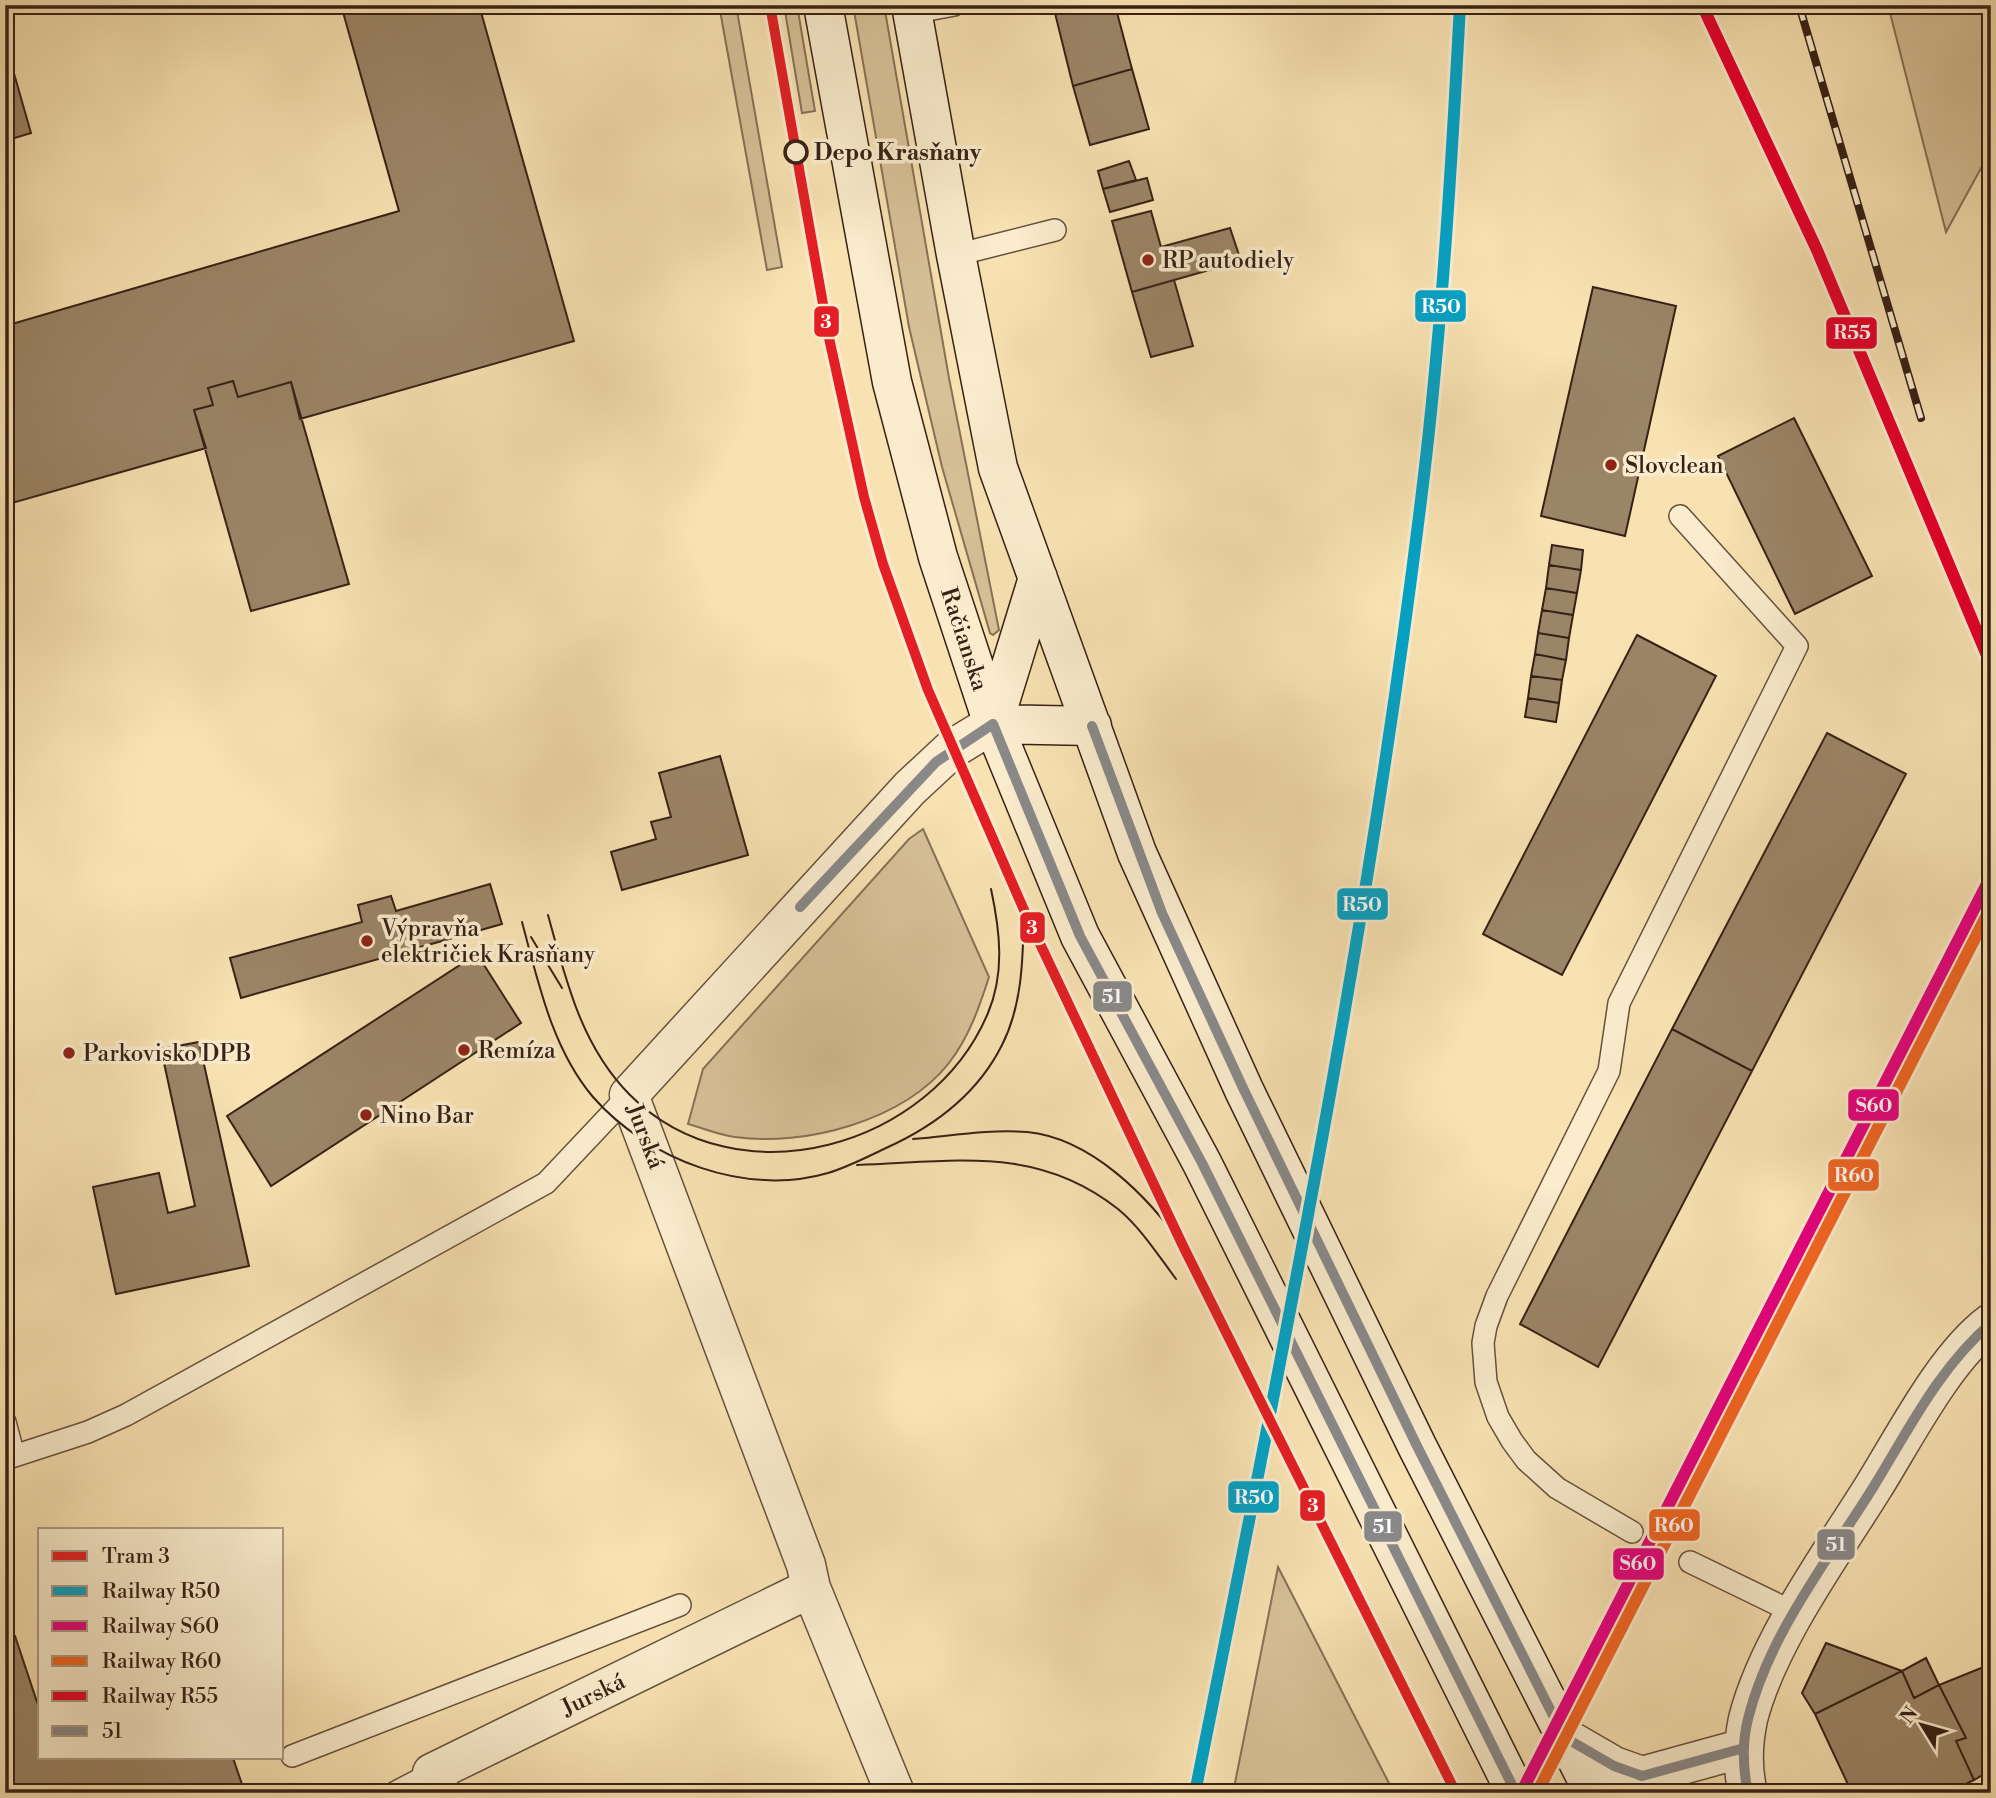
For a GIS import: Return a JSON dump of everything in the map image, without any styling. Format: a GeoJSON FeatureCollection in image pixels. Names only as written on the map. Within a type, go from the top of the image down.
{"type":"FeatureCollection","features":[{"type":"Feature","properties":{"kind":"main road","name":"Račianska"},"geometry":{"type":"LineString","coordinates":[[823,5],[892,382],[938,557],[993,724],[1080,936],[1202,1163],[1516,1793]]}},
{"type":"Feature","properties":{"kind":"main road"},"geometry":{"type":"LineString","coordinates":[[912,9],[956,255],[999,468],[1162,913],[1244,1090],[1417,1446],[1594,1793]]}},
{"type":"Feature","properties":{"kind":"main road"},"geometry":{"type":"LineString","coordinates":[[1038,578],[993,724],[1092,726]]}},
{"type":"Feature","properties":{"kind":"main road","name":"Jurská"},"geometry":{"type":"LineString","coordinates":[[895,1793],[811,1588],[806,1565],[629,1094],[910,788],[951,749],[993,724]]}},
{"type":"Feature","properties":{"kind":"main road"},"geometry":{"type":"LineString","coordinates":[[1748,1793],[1744,1748],[1748,1719],[1795,1613],[1920,1410],[1956,1359],[1991,1323]]}},
{"type":"Feature","properties":{"kind":"main road","name":"Jurská"},"geometry":{"type":"LineString","coordinates":[[437,1783],[811,1588]]}},
{"type":"Feature","properties":{"kind":"main road"},"geometry":{"type":"LineString","coordinates":[[1564,1737],[1614,1766],[1642,1776],[1744,1748]]}},
{"type":"Feature","properties":{"kind":"lane"},"geometry":{"type":"LineString","coordinates":[[912,9],[954,5]]}},
{"type":"Feature","properties":{"kind":"lane"},"geometry":{"type":"LineString","coordinates":[[956,255],[1055,230]]}},
{"type":"Feature","properties":{"kind":"lane"},"geometry":{"type":"LineString","coordinates":[[1632,1532],[1557,1488],[1526,1460],[1504,1429],[1492,1403],[1486,1382],[1483,1343],[1497,1296],[1609,1071],[1619,1003],[1797,646],[1680,516]]}},
{"type":"Feature","properties":{"kind":"lane"},"geometry":{"type":"LineString","coordinates":[[5,1422],[10,1458],[88,1432],[125,1415],[546,1183],[629,1094]]}},
{"type":"Feature","properties":{"kind":"lane"},"geometry":{"type":"LineString","coordinates":[[1690,1562],[1795,1613]]}},
{"type":"Feature","properties":{"kind":"lane"},"geometry":{"type":"LineString","coordinates":[[292,1756],[680,1605]]}},
{"type":"Feature","properties":{"kind":"lane"},"geometry":{"type":"LineString","coordinates":[[394,1793],[437,1783]]}},
{"type":"Feature","properties":{"kind":"shaded area"},"geometry":{"type":"Polygon","coordinates":[[[719,5],[736,5],[782,267],[767,270],[719,5]]]}},
{"type":"Feature","properties":{"kind":"shaded area"},"geometry":{"type":"Polygon","coordinates":[[[784,5],[797,5],[815,111],[802,113],[784,5]]]}},
{"type":"Feature","properties":{"kind":"shaded area"},"geometry":{"type":"Polygon","coordinates":[[[853,5],[884,5],[949,378],[999,630],[993,635],[990,633],[942,467],[909,327],[853,5]]]}},
{"type":"Feature","properties":{"kind":"shaded area"},"geometry":{"type":"Polygon","coordinates":[[[1888,5],[1991,5],[1991,150],[1946,232],[1888,5]]]}},
{"type":"Feature","properties":{"kind":"shaded area"},"geometry":{"type":"Polygon","coordinates":[[[923,829],[989,977],[968,1033],[949,1063],[929,1083],[906,1100],[851,1126],[791,1138],[762,1139],[729,1136],[688,1124],[703,1069],[909,839],[923,829]]]}},
{"type":"Feature","properties":{"kind":"shaded area"},"geometry":{"type":"Polygon","coordinates":[[[1278,1567],[1394,1793],[1233,1793],[1278,1567]]]}},
{"type":"Feature","properties":{"kind":"building"},"geometry":{"type":"Polygon","coordinates":[[[341,5],[479,5],[574,341],[300,419],[291,382],[238,397],[233,381],[208,388],[213,405],[194,410],[206,448],[5,505],[5,326],[399,211],[341,5]]]}},
{"type":"Feature","properties":{"kind":"building"},"geometry":{"type":"Polygon","coordinates":[[[1053,5],[1115,5],[1132,69],[1073,86],[1053,5]]]}},
{"type":"Feature","properties":{"kind":"building"},"geometry":{"type":"Polygon","coordinates":[[[5,42],[31,133],[5,141],[5,42]]]}},
{"type":"Feature","properties":{"kind":"building"},"geometry":{"type":"Polygon","coordinates":[[[1132,69],[1149,129],[1090,145],[1073,86],[1132,69]]]}},
{"type":"Feature","properties":{"kind":"building"},"geometry":{"type":"Polygon","coordinates":[[[1129,161],[1136,180],[1103,189],[1098,171],[1129,161]]]}},
{"type":"Feature","properties":{"kind":"building"},"geometry":{"type":"Polygon","coordinates":[[[1147,178],[1153,200],[1110,212],[1103,189],[1147,178]]]}},
{"type":"Feature","properties":{"kind":"building"},"geometry":{"type":"Polygon","coordinates":[[[1151,211],[1161,247],[1230,228],[1241,261],[1132,292],[1112,221],[1151,211]]]}},
{"type":"Feature","properties":{"kind":"building"},"geometry":{"type":"Polygon","coordinates":[[[1174,280],[1193,346],[1151,357],[1132,292],[1174,280]]]}},
{"type":"Feature","properties":{"kind":"building"},"geometry":{"type":"Polygon","coordinates":[[[1593,287],[1676,306],[1625,536],[1541,516],[1593,287]]]}},
{"type":"Feature","properties":{"kind":"building"},"geometry":{"type":"Polygon","coordinates":[[[233,381],[238,397],[291,382],[349,584],[251,611],[194,410],[213,405],[208,388],[233,381]]]}},
{"type":"Feature","properties":{"kind":"building"},"geometry":{"type":"Polygon","coordinates":[[[1794,418],[1872,576],[1795,614],[1718,456],[1794,418]]]}},
{"type":"Feature","properties":{"kind":"building"},"geometry":{"type":"Polygon","coordinates":[[[1552,545],[1583,550],[1581,570],[1549,565],[1552,545]]]}},
{"type":"Feature","properties":{"kind":"building"},"geometry":{"type":"Polygon","coordinates":[[[1549,565],[1581,570],[1577,593],[1546,588],[1549,565]]]}},
{"type":"Feature","properties":{"kind":"building"},"geometry":{"type":"Polygon","coordinates":[[[1546,588],[1577,593],[1573,615],[1542,610],[1546,588]]]}},
{"type":"Feature","properties":{"kind":"building"},"geometry":{"type":"Polygon","coordinates":[[[1542,610],[1573,615],[1569,638],[1538,633],[1542,610]]]}},
{"type":"Feature","properties":{"kind":"building"},"geometry":{"type":"Polygon","coordinates":[[[1538,633],[1569,638],[1566,660],[1535,654],[1538,633]]]}},
{"type":"Feature","properties":{"kind":"building"},"geometry":{"type":"Polygon","coordinates":[[[1637,635],[1716,676],[1562,975],[1483,934],[1637,635]]]}},
{"type":"Feature","properties":{"kind":"building"},"geometry":{"type":"Polygon","coordinates":[[[1535,654],[1566,660],[1562,680],[1531,676],[1535,654]]]}},
{"type":"Feature","properties":{"kind":"building"},"geometry":{"type":"Polygon","coordinates":[[[1531,676],[1562,680],[1559,703],[1528,698],[1531,676]]]}},
{"type":"Feature","properties":{"kind":"building"},"geometry":{"type":"Polygon","coordinates":[[[1528,698],[1559,703],[1556,722],[1525,717],[1528,698]]]}},
{"type":"Feature","properties":{"kind":"building"},"geometry":{"type":"Polygon","coordinates":[[[1827,733],[1906,774],[1752,1071],[1672,1029],[1827,733]]]}},
{"type":"Feature","properties":{"kind":"building"},"geometry":{"type":"Polygon","coordinates":[[[720,756],[748,855],[622,890],[611,852],[656,839],[651,822],[671,817],[659,773],[720,756]]]}},
{"type":"Feature","properties":{"kind":"building","name":"Výpravňa električiek Krasňany"},"geometry":{"type":"Polygon","coordinates":[[[490,884],[502,924],[241,998],[230,958],[362,922],[358,905],[391,896],[396,911],[490,884]]]}},
{"type":"Feature","properties":{"kind":"building"},"geometry":{"type":"Polygon","coordinates":[[[477,954],[521,1023],[271,1186],[227,1116],[477,954]]]}},
{"type":"Feature","properties":{"kind":"building"},"geometry":{"type":"Polygon","coordinates":[[[1672,1029],[1752,1071],[1598,1367],[1520,1324],[1672,1029]]]}},
{"type":"Feature","properties":{"kind":"building"},"geometry":{"type":"Polygon","coordinates":[[[199,1042],[249,1266],[116,1294],[93,1187],[159,1173],[168,1213],[195,1206],[161,1049],[199,1042]]]}},
{"type":"Feature","properties":{"kind":"building"},"geometry":{"type":"Polygon","coordinates":[[[15,1636],[38,1705],[38,1759],[233,1759],[245,1793],[5,1793],[5,1640],[15,1636]]]}},
{"type":"Feature","properties":{"kind":"building"},"geometry":{"type":"Polygon","coordinates":[[[1826,1643],[1902,1671],[1815,1714],[1802,1693],[1826,1643]]]}},
{"type":"Feature","properties":{"kind":"building"},"geometry":{"type":"Polygon","coordinates":[[[1926,1658],[1939,1685],[1914,1698],[1902,1671],[1926,1658]]]}},
{"type":"Feature","properties":{"kind":"building"},"geometry":{"type":"Polygon","coordinates":[[[1986,1666],[1991,1675],[1991,1770],[1974,1780],[1956,1741],[1966,1738],[1939,1685],[1986,1666]]]}},
{"type":"Feature","properties":{"kind":"building"},"geometry":{"type":"Polygon","coordinates":[[[1902,1671],[1914,1698],[1939,1685],[1966,1738],[1956,1741],[1974,1780],[1947,1793],[1852,1793],[1815,1714],[1902,1671]]]}},
{"type":"Feature","properties":{"kind":"tram line","name":"3"},"geometry":{"type":"LineString","coordinates":[[770,5],[829,338],[864,497],[883,564],[928,690],[1024,910],[1184,1248],[1456,1793]]}},
{"type":"Feature","properties":{"kind":"tram line"},"geometry":{"type":"LineString","coordinates":[[548,915],[569,988],[587,1034],[613,1076],[630,1095],[674,1128],[724,1147],[776,1152],[828,1145],[879,1126],[924,1098],[961,1059],[988,1013],[997,983],[997,920],[991,889]]}},
{"type":"Feature","properties":{"kind":"tram line"},"geometry":{"type":"LineString","coordinates":[[522,922],[548,1014],[567,1058],[593,1097],[641,1139],[670,1155],[700,1168],[764,1180],[797,1179],[828,1173],[850,1165],[921,1129],[968,1093],[1002,1045],[1014,1013],[1020,979],[1024,910]]}},
{"type":"Feature","properties":{"kind":"tram line"},"geometry":{"type":"LineString","coordinates":[[531,937],[562,988]]}},
{"type":"Feature","properties":{"kind":"tram line"},"geometry":{"type":"LineString","coordinates":[[913,1139],[1013,1131],[1051,1137],[1074,1145],[1096,1158],[1136,1190],[1184,1248]]}},
{"type":"Feature","properties":{"kind":"tram line"},"geometry":{"type":"LineString","coordinates":[[857,1165],[960,1160],[1025,1166],[1056,1174],[1087,1188],[1118,1209],[1142,1233],[1176,1279]]}},
{"type":"Feature","properties":{"kind":"railway"},"geometry":{"type":"LineString","coordinates":[[1799,5],[1921,418]]}},
{"type":"Feature","properties":{"kind":"rail line","name":"R50"},"geometry":{"type":"LineString","coordinates":[[1195,1793],[1324,1128],[1405,626],[1432,402],[1460,5]]}},
{"type":"Feature","properties":{"kind":"rail line","name":"R55"},"geometry":{"type":"LineString","coordinates":[[1702,5],[1817,250],[1991,665]]}},
{"type":"Feature","properties":{"kind":"rail line","name":"S60"},"geometry":{"type":"LineString","coordinates":[[1521,1793],[1991,876]]}},
{"type":"Feature","properties":{"kind":"rail line","name":"R60"},"geometry":{"type":"LineString","coordinates":[[1537,1793],[1991,907]]}},
{"type":"Feature","properties":{"kind":"transit line","name":"51"},"geometry":{"type":"LineString","coordinates":[[993,724],[1080,936],[1202,1163],[1516,1793]]}},
{"type":"Feature","properties":{"kind":"transit line","name":"51"},"geometry":{"type":"LineString","coordinates":[[800,907],[936,762],[993,724]]}},
{"type":"Feature","properties":{"kind":"transit line","name":"51"},"geometry":{"type":"LineString","coordinates":[[1092,726],[1162,913],[1244,1090],[1417,1446],[1564,1737]]}},
{"type":"Feature","properties":{"kind":"transit line","name":"51"},"geometry":{"type":"LineString","coordinates":[[1748,1793],[1744,1756],[1748,1719],[1770,1657],[1785,1627],[1940,1379],[1991,1323]]}},
{"type":"Feature","properties":{"kind":"transit line","name":"51"},"geometry":{"type":"LineString","coordinates":[[1564,1737],[1614,1766],[1642,1776],[1744,1748]]}},
{"type":"Feature","properties":{"kind":"place","name":"Depo Krasňany"},"geometry":{"type":"Point","coordinates":[796,152]}},
{"type":"Feature","properties":{"kind":"place","name":"RP autodiely"},"geometry":{"type":"Point","coordinates":[1148,260]}},
{"type":"Feature","properties":{"kind":"place","name":"Slovclean"},"geometry":{"type":"Point","coordinates":[1611,465]}},
{"type":"Feature","properties":{"kind":"place","name":"Výpravňa električiek Krasňany"},"geometry":{"type":"Point","coordinates":[367,941]}},
{"type":"Feature","properties":{"kind":"place","name":"Remíza"},"geometry":{"type":"Point","coordinates":[464,1050]}},
{"type":"Feature","properties":{"kind":"place","name":"Parkovisko DPB"},"geometry":{"type":"Point","coordinates":[69,1053]}},
{"type":"Feature","properties":{"kind":"place","name":"Nino Bar"},"geometry":{"type":"Point","coordinates":[366,1115]}}]}
